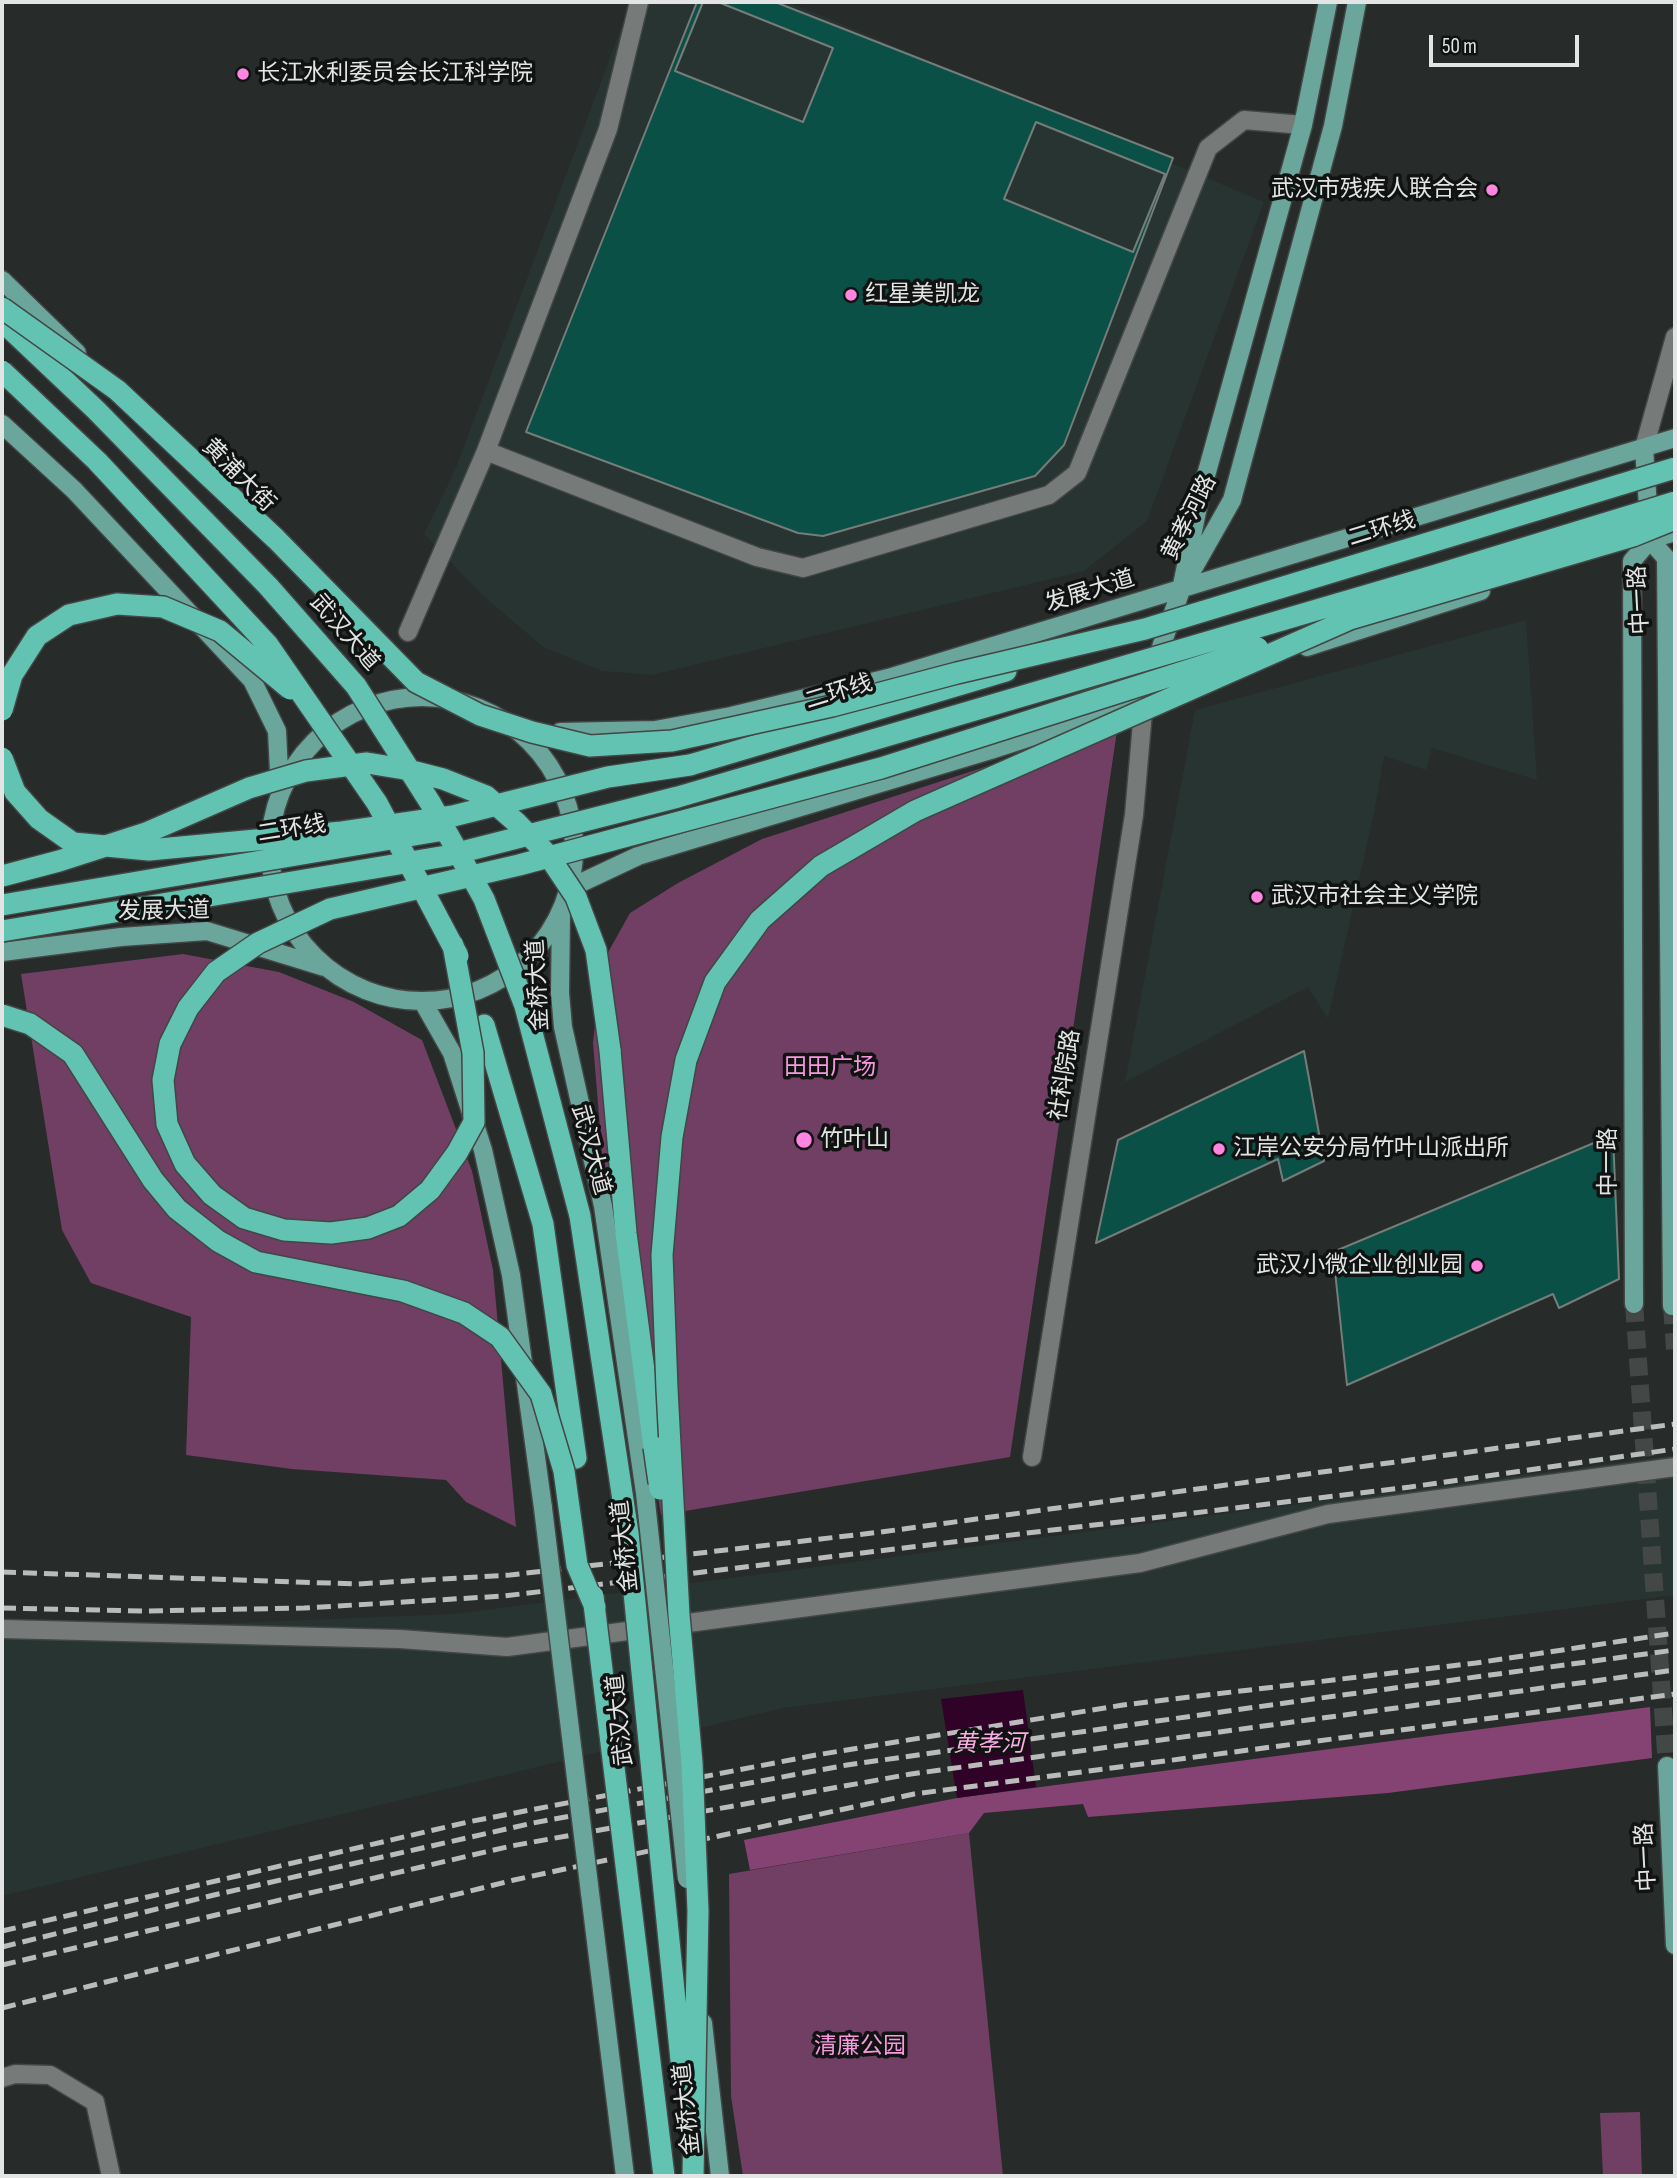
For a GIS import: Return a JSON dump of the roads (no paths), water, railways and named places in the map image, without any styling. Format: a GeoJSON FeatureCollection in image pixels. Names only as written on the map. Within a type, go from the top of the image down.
{"type":"FeatureCollection","features":[{"type":"Feature","properties":{"kind":"highway"},"geometry":{"type":"LineString","coordinates":[[2,308],[117,390],[275,539],[416,682],[480,715],[532,732],[590,746],[672,741],[832,706],[957,673],[1145,629]]}},
{"type":"Feature","properties":{"kind":"highway","name":"武汉大道"},"geometry":{"type":"LineString","coordinates":[[2,321],[96,410],[268,586],[356,686],[431,804],[484,899],[500,938],[525,1006],[582,1229],[635,1598],[693,2176]]}},
{"type":"Feature","properties":{"kind":"highway","name":"武汉大道"},"geometry":{"type":"LineString","coordinates":[[2,371],[97,461],[268,645],[377,803],[453,945],[484,1025],[543,1224],[587,1535],[664,2176]]}},
{"type":"Feature","properties":{"kind":"highway","name":"二环线"},"geometry":{"type":"LineString","coordinates":[[2,905],[429,834],[690,765],[1675,468]]}},
{"type":"Feature","properties":{"kind":"highway"},"geometry":{"type":"LineString","coordinates":[[2,930],[446,856],[626,811],[1436,575],[1675,502]]}},
{"type":"Feature","properties":{"kind":"highway"},"geometry":{"type":"LineString","coordinates":[[453,945],[473,1053],[474,1122],[457,1153],[430,1190],[399,1216],[368,1228],[331,1233],[284,1230],[244,1218],[212,1195],[185,1164],[167,1124],[163,1080],[170,1044],[188,1008],[216,972],[258,943],[330,909],[519,864],[881,768],[1350,619],[1633,536],[1675,519]]}},
{"type":"Feature","properties":{"kind":"highway"},"geometry":{"type":"LineString","coordinates":[[2,710],[12,675],[37,636],[69,615],[117,604],[163,607],[220,631],[311,706]]}},
{"type":"Feature","properties":{"kind":"highway"},"geometry":{"type":"LineString","coordinates":[[693,2176],[698,1912],[692,1763],[679,1615],[662,1255],[672,1137],[686,1060],[715,982],[760,920],[821,866],[915,811],[1350,619]]}},
{"type":"Feature","properties":{"kind":"highway"},"geometry":{"type":"LineString","coordinates":[[2,758],[15,792],[39,819],[73,843],[149,850],[342,831],[453,816],[608,777],[690,765]]}},
{"type":"Feature","properties":{"kind":"highway"},"geometry":{"type":"LineString","coordinates":[[2,874],[59,861],[146,833],[249,788],[306,771],[368,763],[443,779],[486,796],[548,855],[576,897],[596,950],[610,1050],[626,1233],[648,1407],[679,1615]]}},
{"type":"Feature","properties":{"kind":"highway"},"geometry":{"type":"LineString","coordinates":[[2,1015],[30,1024],[73,1054],[153,1180],[177,1209],[218,1241],[256,1262],[403,1291],[464,1313],[500,1337],[541,1394],[564,1471],[577,1565],[595,1607]]}},
{"type":"Feature","properties":{"kind":"main road","name":"黄孝河路"},"geometry":{"type":"LineString","coordinates":[[1181,590],[1200,497],[1303,125],[1328,2]]}},
{"type":"Feature","properties":{"kind":"main road","name":"黄孝河路"},"geometry":{"type":"LineString","coordinates":[[1181,590],[1232,500],[1333,127],[1357,2]]}},
{"type":"Feature","properties":{"kind":"main road","name":"黄浦大街"},"geometry":{"type":"LineString","coordinates":[[2,280],[406,679],[446,699]]}},
{"type":"Feature","properties":{"kind":"main road"},"geometry":{"type":"LineString","coordinates":[[2,424],[74,490],[253,680],[277,731],[280,792]]}},
{"type":"Feature","properties":{"kind":"main road","name":"发展大道"},"geometry":{"type":"LineString","coordinates":[[508,724],[569,734],[655,730],[732,716],[888,678],[1675,439]]}},
{"type":"Feature","properties":{"kind":"main road"},"geometry":{"type":"LineString","coordinates":[[1644,448],[1650,540]]}},
{"type":"Feature","properties":{"kind":"main road"},"geometry":{"type":"LineString","coordinates":[[570,888],[638,856],[990,750],[1425,608],[1675,532]]}},
{"type":"Feature","properties":{"kind":"main road","name":"中一路"},"geometry":{"type":"LineString","coordinates":[[1634,1304],[1632,561],[1650,540],[1666,558],[1672,919],[1672,1307]]}},
{"type":"Feature","properties":{"kind":"main road"},"geometry":{"type":"LineString","coordinates":[[1144,700],[1181,590]]}},
{"type":"Feature","properties":{"kind":"main road"},"geometry":{"type":"LineString","coordinates":[[405,698],[446,699],[478,708],[508,724],[536,749],[558,780],[570,815],[575,852],[570,888],[561,913],[537,949],[504,978],[465,996],[423,1002],[370,993],[324,967],[290,928],[272,880],[270,829],[280,792],[301,757],[330,728],[365,708],[405,698]]}},
{"type":"Feature","properties":{"kind":"main road"},"geometry":{"type":"LineString","coordinates":[[2,874],[270,829]]}},
{"type":"Feature","properties":{"kind":"main road","name":"金桥大道"},"geometry":{"type":"LineString","coordinates":[[561,913],[560,993],[564,1027],[603,1206],[645,1493],[720,2176]]}},
{"type":"Feature","properties":{"kind":"main road","name":"发展大道"},"geometry":{"type":"LineString","coordinates":[[2,952],[121,937],[207,931],[324,967]]}},
{"type":"Feature","properties":{"kind":"main road"},"geometry":{"type":"LineString","coordinates":[[423,1002],[452,1053],[486,1163],[511,1275],[543,1508],[625,2176]]}},
{"type":"Feature","properties":{"kind":"main road","name":"中一路"},"geometry":{"type":"LineString","coordinates":[[1667,1766],[1675,1945]]}},
{"type":"Feature","properties":{"kind":"street"},"geometry":{"type":"LineString","coordinates":[[408,632],[486,451],[608,129],[639,2]]}},
{"type":"Feature","properties":{"kind":"street"},"geometry":{"type":"LineString","coordinates":[[486,451],[757,557],[803,568],[1049,495],[1077,473],[1208,148],[1244,120],[1303,125]]}},
{"type":"Feature","properties":{"kind":"street"},"geometry":{"type":"LineString","coordinates":[[1644,448],[1675,337]]}},
{"type":"Feature","properties":{"kind":"street","name":"社科院路"},"geometry":{"type":"LineString","coordinates":[[1032,1457],[1134,815],[1144,700]]}},
{"type":"Feature","properties":{"kind":"street"},"geometry":{"type":"LineString","coordinates":[[2,1629],[400,1639],[507,1647],[1140,1563],[1328,1514],[1675,1467]]}},
{"type":"Feature","properties":{"kind":"street"},"geometry":{"type":"LineString","coordinates":[[2,2078],[15,2074],[50,2075],[95,2102],[111,2176]]}},
{"type":"Feature","properties":{"kind":"water","name":"黄孝河"},"geometry":{"type":"Polygon","coordinates":[[[1023,1690],[1036,1787],[957,1798],[941,1699],[1023,1690]]]}},
{"type":"Feature","properties":{"kind":"tunnel"},"geometry":{"type":"LineString","coordinates":[[1634,1304],[1667,1766]]}},
{"type":"Feature","properties":{"kind":"tunnel"},"geometry":{"type":"LineString","coordinates":[[1672,1306],[1675,1349]]}},
{"type":"Feature","properties":{"kind":"railway"},"geometry":{"type":"LineString","coordinates":[[2,1572],[357,1584],[510,1575],[881,1532],[1675,1424]]}},
{"type":"Feature","properties":{"kind":"railway"},"geometry":{"type":"LineString","coordinates":[[2,1608],[144,1611],[304,1608],[504,1596],[1410,1487],[1675,1449]]}},
{"type":"Feature","properties":{"kind":"railway"},"geometry":{"type":"LineString","coordinates":[[2,1931],[468,1822],[816,1755],[1123,1705],[1476,1663],[1675,1633]]}},
{"type":"Feature","properties":{"kind":"railway"},"geometry":{"type":"LineString","coordinates":[[2,1947],[214,1895],[533,1823],[847,1765],[1675,1650]]}},
{"type":"Feature","properties":{"kind":"railway"},"geometry":{"type":"LineString","coordinates":[[2,1965],[511,1846],[911,1774],[1675,1670]]}},
{"type":"Feature","properties":{"kind":"railway"},"geometry":{"type":"LineString","coordinates":[[2,2008],[514,1880],[914,1794],[1675,1694]]}},
{"type":"Feature","properties":{"kind":"place","name":"长江水利委员会长江科学院"},"geometry":{"type":"Point","coordinates":[243,74]}},
{"type":"Feature","properties":{"kind":"place","name":"武汉市残疾人联合会"},"geometry":{"type":"Point","coordinates":[1492,190]}},
{"type":"Feature","properties":{"kind":"place","name":"红星美凯龙"},"geometry":{"type":"Point","coordinates":[851,295]}},
{"type":"Feature","properties":{"kind":"place","name":"武汉市社会主义学院"},"geometry":{"type":"Point","coordinates":[1257,897]}},
{"type":"Feature","properties":{"kind":"place","name":"竹叶山"},"geometry":{"type":"Point","coordinates":[804,1140]}},
{"type":"Feature","properties":{"kind":"place","name":"江岸公安分局竹叶山派出所"},"geometry":{"type":"Point","coordinates":[1219,1149]}},
{"type":"Feature","properties":{"kind":"place","name":"武汉小微企业创业园"},"geometry":{"type":"Point","coordinates":[1477,1266]}},
{"type":"Feature","properties":{"kind":"park label","name":"田田广场"},"geometry":{"type":"Point","coordinates":[830,1068]}},
{"type":"Feature","properties":{"kind":"park label","name":"清廉公园"},"geometry":{"type":"Point","coordinates":[860,2047]}}]}
